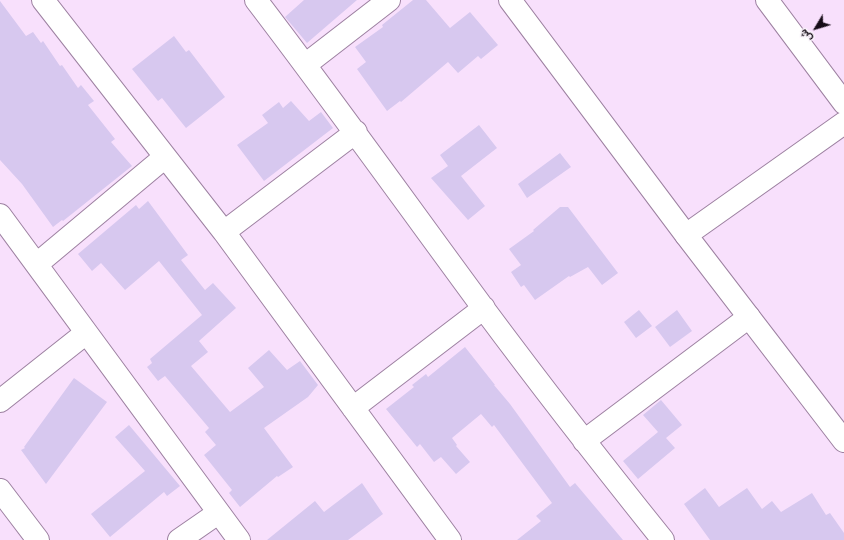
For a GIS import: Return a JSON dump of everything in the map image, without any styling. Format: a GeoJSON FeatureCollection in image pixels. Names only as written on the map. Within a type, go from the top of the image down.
{"type":"FeatureCollection","features":[{"type":"Feature","properties":{"kind":"street"},"geometry":{"type":"LineString","coordinates":[[43,0],[224,232],[353,408],[445,538]]}},
{"type":"Feature","properties":{"kind":"street"},"geometry":{"type":"LineString","coordinates":[[256,0],[356,132],[484,308],[584,441],[663,540]]}},
{"type":"Feature","properties":{"kind":"street"},"geometry":{"type":"LineString","coordinates":[[306,65],[389,0]]}},
{"type":"Feature","properties":{"kind":"street"},"geometry":{"type":"LineString","coordinates":[[510,0],[686,235],[844,441]]}},
{"type":"Feature","properties":{"kind":"street"},"geometry":{"type":"LineString","coordinates":[[767,0],[844,103]]}},
{"type":"Feature","properties":{"kind":"street"},"geometry":{"type":"LineString","coordinates":[[686,235],[844,123]]}},
{"type":"Feature","properties":{"kind":"street"},"geometry":{"type":"LineString","coordinates":[[224,232],[356,132]]}},
{"type":"Feature","properties":{"kind":"street"},"geometry":{"type":"LineString","coordinates":[[37,264],[164,157]]}},
{"type":"Feature","properties":{"kind":"street"},"geometry":{"type":"LineString","coordinates":[[0,215],[239,540]]}},
{"type":"Feature","properties":{"kind":"street"},"geometry":{"type":"LineString","coordinates":[[353,408],[484,308]]}},
{"type":"Feature","properties":{"kind":"street"},"geometry":{"type":"LineString","coordinates":[[584,441],[749,317]]}},
{"type":"Feature","properties":{"kind":"street"},"geometry":{"type":"LineString","coordinates":[[0,401],[86,333]]}},
{"type":"Feature","properties":{"kind":"street"},"geometry":{"type":"LineString","coordinates":[[0,490],[38,540]]}},
{"type":"Feature","properties":{"kind":"street"},"geometry":{"type":"LineString","coordinates":[[179,540],[218,513]]}},
{"type":"Feature","properties":{"kind":"building"},"geometry":{"type":"Polygon","coordinates":[[[304,0],[357,0],[307,43],[285,17],[304,0]]]}},
{"type":"Feature","properties":{"kind":"building"},"geometry":{"type":"Polygon","coordinates":[[[413,0],[426,0],[450,28],[470,12],[498,45],[481,59],[478,56],[458,73],[448,62],[401,102],[400,101],[387,111],[357,69],[366,62],[355,47],[383,27],[382,25],[413,0]]]}},
{"type":"Feature","properties":{"kind":"building"},"geometry":{"type":"Polygon","coordinates":[[[0,1],[26,36],[33,32],[41,43],[43,41],[60,66],[62,65],[78,88],[81,85],[94,101],[88,105],[115,139],[111,142],[132,166],[63,221],[62,220],[53,227],[22,184],[0,160],[0,1]]]}},
{"type":"Feature","properties":{"kind":"building"},"geometry":{"type":"Polygon","coordinates":[[[174,36],[186,52],[189,50],[225,97],[186,128],[162,98],[158,101],[132,69],[174,36]]]}},
{"type":"Feature","properties":{"kind":"building"},"geometry":{"type":"Polygon","coordinates":[[[291,101],[309,121],[321,112],[333,128],[264,181],[237,145],[268,123],[262,115],[279,102],[283,108],[291,101]]]}},
{"type":"Feature","properties":{"kind":"building"},"geometry":{"type":"Polygon","coordinates":[[[479,125],[497,148],[461,176],[485,206],[468,220],[431,178],[448,166],[440,155],[479,125]]]}},
{"type":"Feature","properties":{"kind":"building"},"geometry":{"type":"Polygon","coordinates":[[[560,153],[571,167],[527,198],[518,184],[560,153]]]}},
{"type":"Feature","properties":{"kind":"building"},"geometry":{"type":"Polygon","coordinates":[[[148,201],[188,255],[181,260],[205,290],[213,283],[236,308],[199,341],[208,352],[191,366],[230,412],[264,387],[248,368],[269,350],[287,370],[300,361],[318,385],[308,397],[264,428],[293,467],[278,477],[277,476],[240,507],[229,493],[232,490],[204,455],[216,445],[205,432],[209,428],[165,376],[158,381],[147,367],[152,363],[150,359],[202,315],[159,261],[125,290],[101,263],[92,271],[78,254],[136,205],[139,209],[148,201]]]}},
{"type":"Feature","properties":{"kind":"building"},"geometry":{"type":"Polygon","coordinates":[[[560,207],[568,207],[618,273],[602,285],[588,267],[570,277],[569,276],[535,300],[524,285],[521,287],[511,272],[521,265],[509,249],[534,231],[533,230],[560,207]]]}},
{"type":"Feature","properties":{"kind":"building"},"geometry":{"type":"Polygon","coordinates":[[[639,310],[652,326],[636,338],[624,322],[639,310]]]}},
{"type":"Feature","properties":{"kind":"building"},"geometry":{"type":"Polygon","coordinates":[[[677,310],[692,331],[670,347],[655,327],[677,310]]]}},
{"type":"Feature","properties":{"kind":"building"},"geometry":{"type":"Polygon","coordinates":[[[465,347],[510,404],[570,487],[575,483],[623,540],[517,540],[541,521],[536,516],[552,503],[494,425],[492,427],[481,414],[452,438],[457,445],[456,446],[470,462],[456,474],[441,457],[434,462],[420,444],[417,447],[386,409],[414,387],[412,385],[426,374],[428,377],[465,347]]]}},
{"type":"Feature","properties":{"kind":"building"},"geometry":{"type":"Polygon","coordinates":[[[74,378],[107,402],[46,484],[21,450],[25,448],[24,447],[74,378]]]}},
{"type":"Feature","properties":{"kind":"building"},"geometry":{"type":"Polygon","coordinates":[[[661,400],[682,425],[666,438],[675,448],[638,479],[623,461],[658,432],[643,415],[661,400]]]}},
{"type":"Feature","properties":{"kind":"building"},"geometry":{"type":"Polygon","coordinates":[[[129,425],[180,486],[167,496],[164,492],[110,537],[91,514],[145,471],[115,437],[129,425]]]}},
{"type":"Feature","properties":{"kind":"building"},"geometry":{"type":"Polygon","coordinates":[[[362,483],[383,514],[348,540],[267,540],[315,501],[324,512],[362,483]]]}},
{"type":"Feature","properties":{"kind":"building"},"geometry":{"type":"Polygon","coordinates":[[[705,488],[719,507],[747,488],[762,509],[772,501],[781,512],[812,493],[826,515],[830,513],[844,533],[844,540],[710,540],[684,504],[705,488]]]}}]}
